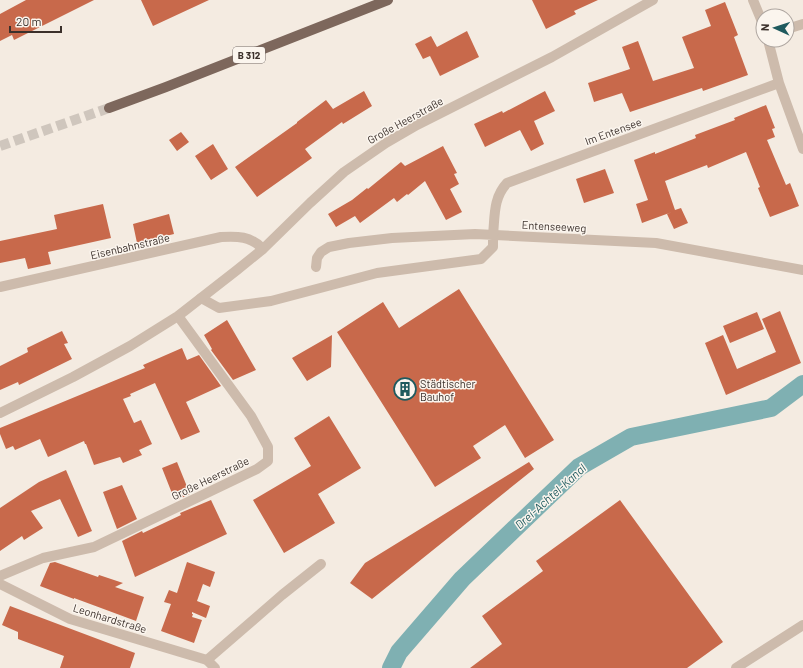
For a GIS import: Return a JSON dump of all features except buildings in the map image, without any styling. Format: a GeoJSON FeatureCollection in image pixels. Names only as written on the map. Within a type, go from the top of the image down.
{"type":"FeatureCollection","features":[{"type":"Feature","properties":{"kind":"main road","name":"B 312"},"geometry":{"type":"LineString","coordinates":[[109,108],[388,0]]}},
{"type":"Feature","properties":{"kind":"street","name":"Große Heerstraße"},"geometry":{"type":"LineString","coordinates":[[0,412],[44,392],[86,370],[130,346],[178,316],[262,249],[334,181],[386,143],[417,125],[552,57],[653,0]]}},
{"type":"Feature","properties":{"kind":"street"},"geometry":{"type":"LineString","coordinates":[[770,48],[779,83],[803,149]]}},
{"type":"Feature","properties":{"kind":"street","name":"Im Entensee"},"geometry":{"type":"LineString","coordinates":[[201,298],[219,308],[271,301],[377,273],[481,259],[493,247],[497,200],[501,190],[507,183],[779,83]]}},
{"type":"Feature","properties":{"kind":"street","name":"Entenseeweg"},"geometry":{"type":"LineString","coordinates":[[316,268],[317,258],[321,252],[349,242],[392,238],[475,234],[656,243],[803,270]]}},
{"type":"Feature","properties":{"kind":"street","name":"Eisenbahnstraße"},"geometry":{"type":"LineString","coordinates":[[0,288],[221,237],[244,237],[258,243],[262,249]]}},
{"type":"Feature","properties":{"kind":"street","name":"Große Heerstraße"},"geometry":{"type":"LineString","coordinates":[[0,576],[43,558],[94,547],[257,469],[268,461],[268,447],[251,416],[178,316]]}},
{"type":"Feature","properties":{"kind":"street"},"geometry":{"type":"LineString","coordinates":[[207,660],[282,595],[321,564]]}},
{"type":"Feature","properties":{"kind":"street","name":"Leonhardstraße"},"geometry":{"type":"LineString","coordinates":[[0,584],[70,619],[207,660],[215,668]]}},
{"type":"Feature","properties":{"kind":"street"},"geometry":{"type":"LineString","coordinates":[[736,668],[803,625]]}},
{"type":"Feature","properties":{"kind":"waterway","name":"Drei-Achtel-Kanal"},"geometry":{"type":"LineString","coordinates":[[391,668],[399,652],[462,579],[579,467],[631,437],[771,408],[803,384]]}},
{"type":"Feature","properties":{"kind":"tunnel"},"geometry":{"type":"LineString","coordinates":[[0,146],[109,108]]}},
{"type":"Feature","properties":{"kind":"place","name":"Städtischer Bauhof"},"geometry":{"type":"Point","coordinates":[405,389]}}]}
